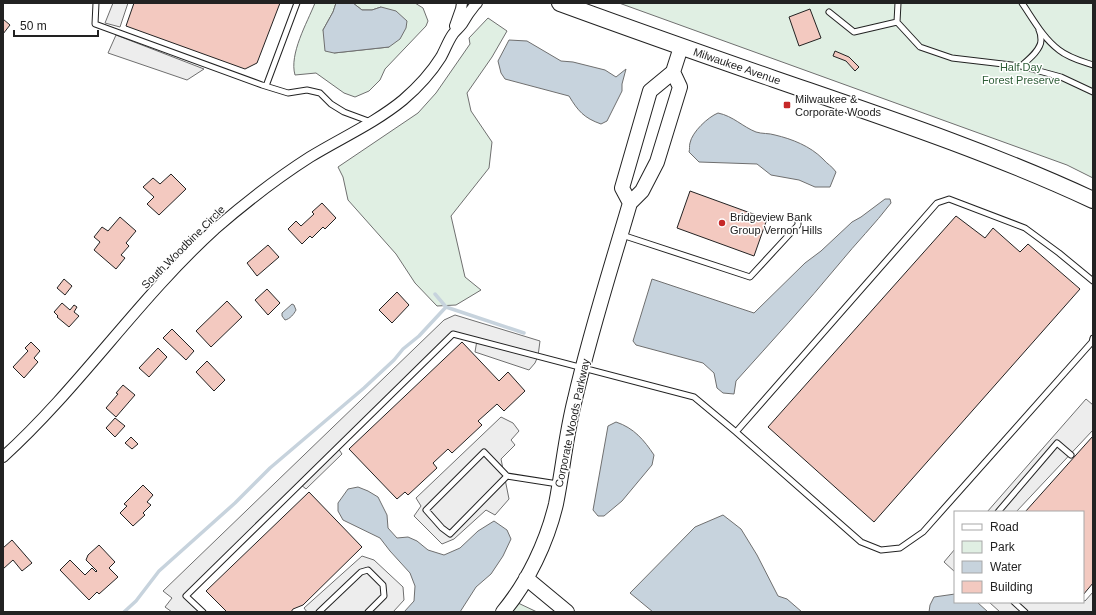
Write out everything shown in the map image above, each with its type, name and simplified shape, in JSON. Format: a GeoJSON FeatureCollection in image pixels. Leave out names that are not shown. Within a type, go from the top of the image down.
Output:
{"type":"FeatureCollection","features":[{"type":"Feature","properties":{"kind":"main road","name":"Milwaukee Avenue"},"geometry":{"type":"LineString","coordinates":[[560,3],[997,158],[1093,200]]}},
{"type":"Feature","properties":{"kind":"street","name":"South Woodbine Circle"},"geometry":{"type":"LineString","coordinates":[[454,34],[455,24],[462,3]]}},
{"type":"Feature","properties":{"kind":"street","name":"South Woodbine Circle"},"geometry":{"type":"LineString","coordinates":[[3,457],[37,424],[72,386],[140,307],[190,253],[215,230],[272,183],[310,157],[372,122],[403,100],[421,83],[440,59],[454,34],[477,3]]}},
{"type":"Feature","properties":{"kind":"street"},"geometry":{"type":"LineString","coordinates":[[630,203],[622,188],[650,91],[673,72],[681,47]]}},
{"type":"Feature","properties":{"kind":"street","name":"Corporate Woods Parkway"},"geometry":{"type":"LineString","coordinates":[[503,612],[536,561],[549,527],[582,368],[630,203],[642,191],[657,162],[680,87],[673,72]]}},
{"type":"Feature","properties":{"kind":"street"},"geometry":{"type":"LineString","coordinates":[[526,578],[567,612]]}},
{"type":"Feature","properties":{"kind":"lane"},"geometry":{"type":"LineString","coordinates":[[96,3],[95,24],[288,93],[307,90],[320,93],[331,104],[344,112],[372,122]]}},
{"type":"Feature","properties":{"kind":"lane"},"geometry":{"type":"LineString","coordinates":[[266,86],[297,3]]}},
{"type":"Feature","properties":{"kind":"lane"},"geometry":{"type":"LineString","coordinates":[[898,3],[897,22],[920,47],[952,58],[1021,66],[1061,77],[1093,92]]}},
{"type":"Feature","properties":{"kind":"lane"},"geometry":{"type":"LineString","coordinates":[[1022,3],[1047,39],[1059,50],[1075,59],[1093,65]]}},
{"type":"Feature","properties":{"kind":"lane"},"geometry":{"type":"LineString","coordinates":[[829,12],[854,32],[897,22]]}},
{"type":"Feature","properties":{"kind":"lane"},"geometry":{"type":"LineString","coordinates":[[1021,66],[1030,59],[1042,40],[1038,27]]}},
{"type":"Feature","properties":{"kind":"lane"},"geometry":{"type":"LineString","coordinates":[[736,432],[926,213],[937,203],[949,199],[1025,228],[1093,281]]}},
{"type":"Feature","properties":{"kind":"lane"},"geometry":{"type":"LineString","coordinates":[[621,234],[750,277],[798,225],[798,220]]}},
{"type":"Feature","properties":{"kind":"lane"},"geometry":{"type":"LineString","coordinates":[[203,612],[186,596],[453,334],[694,397],[861,542],[881,550],[900,548],[924,532],[1092,342],[1093,338]]}},
{"type":"Feature","properties":{"kind":"lane"},"geometry":{"type":"LineString","coordinates":[[999,511],[1057,442],[1071,455]]}},
{"type":"Feature","properties":{"kind":"lane"},"geometry":{"type":"LineString","coordinates":[[507,476],[450,534],[442,528],[426,510],[484,452],[507,476],[559,484]]}},
{"type":"Feature","properties":{"kind":"lane"},"geometry":{"type":"LineString","coordinates":[[319,612],[361,572],[368,570],[383,585],[384,596],[368,612]]}},
{"type":"Feature","properties":{"kind":"lane"},"geometry":{"type":"LineString","coordinates":[[1015,603],[1025,612]]}},
{"type":"Feature","properties":{"kind":"green space"},"geometry":{"type":"Polygon","coordinates":[[[315,3],[336,3],[333,12],[323,30],[334,53],[389,47],[381,7],[372,10],[362,10],[353,3],[415,3],[423,8],[428,21],[426,26],[385,69],[380,80],[369,91],[355,97],[344,93],[316,73],[295,75],[294,58],[315,3]]]}},
{"type":"Feature","properties":{"kind":"green space","name":"Half Day Forest Preserve"},"geometry":{"type":"Polygon","coordinates":[[[619,3],[1093,3],[1093,178],[1067,165],[619,3]]]}},
{"type":"Feature","properties":{"kind":"green space"},"geometry":{"type":"Polygon","coordinates":[[[488,18],[507,31],[492,57],[467,93],[471,111],[492,142],[489,168],[451,216],[465,277],[481,290],[456,305],[437,306],[415,283],[396,254],[348,200],[343,177],[338,167],[418,113],[436,93],[470,44],[469,38],[488,18]]]}},
{"type":"Feature","properties":{"kind":"green space"},"geometry":{"type":"Polygon","coordinates":[[[516,602],[537,612],[508,612],[516,602]]]}},
{"type":"Feature","properties":{"kind":"shaded area"},"geometry":{"type":"Polygon","coordinates":[[[113,3],[128,3],[120,27],[105,23],[113,3]]]}},
{"type":"Feature","properties":{"kind":"shaded area"},"geometry":{"type":"Polygon","coordinates":[[[116,35],[204,69],[187,80],[108,53],[116,35]]]}},
{"type":"Feature","properties":{"kind":"shaded area"},"geometry":{"type":"Polygon","coordinates":[[[455,315],[540,341],[538,356],[535,363],[529,370],[475,352],[477,340],[453,334],[338,448],[342,454],[306,489],[300,484],[186,596],[203,612],[172,612],[165,607],[172,598],[163,591],[444,320],[455,315]]]}},
{"type":"Feature","properties":{"kind":"shaded area"},"geometry":{"type":"Polygon","coordinates":[[[1086,399],[1093,405],[1093,430],[1017,511],[988,511],[1086,399]]]}},
{"type":"Feature","properties":{"kind":"shaded area"},"geometry":{"type":"Polygon","coordinates":[[[501,417],[513,423],[519,431],[511,440],[515,445],[501,459],[509,499],[495,515],[486,510],[454,539],[442,544],[414,516],[421,506],[416,498],[501,417]]]}},
{"type":"Feature","properties":{"kind":"shaded area"},"geometry":{"type":"Polygon","coordinates":[[[954,550],[954,571],[944,562],[954,550]]]}},
{"type":"Feature","properties":{"kind":"shaded area"},"geometry":{"type":"Polygon","coordinates":[[[362,556],[374,560],[403,587],[404,600],[393,612],[307,612],[304,608],[362,556]]]}},
{"type":"Feature","properties":{"kind":"shaded area"},"geometry":{"type":"Polygon","coordinates":[[[1093,592],[1093,612],[1000,612],[990,603],[1084,603],[1093,592]]]}},
{"type":"Feature","properties":{"kind":"water"},"geometry":{"type":"Polygon","coordinates":[[[336,3],[353,3],[362,10],[372,10],[381,7],[396,11],[407,21],[406,28],[400,39],[389,47],[334,53],[325,51],[323,30],[333,12],[336,3]]]}},
{"type":"Feature","properties":{"kind":"water"},"geometry":{"type":"Polygon","coordinates":[[[509,40],[527,41],[561,61],[573,62],[605,70],[616,77],[626,69],[622,84],[622,91],[607,121],[601,124],[590,119],[575,106],[569,96],[505,79],[501,73],[498,61],[509,40]]]}},
{"type":"Feature","properties":{"kind":"water"},"geometry":{"type":"Polygon","coordinates":[[[718,113],[723,114],[756,132],[773,134],[812,150],[836,172],[830,187],[815,187],[799,180],[771,175],[757,164],[699,162],[689,152],[691,139],[701,125],[718,113]]]}},
{"type":"Feature","properties":{"kind":"water"},"geometry":{"type":"Polygon","coordinates":[[[885,199],[890,199],[891,203],[814,294],[736,381],[734,394],[723,393],[717,388],[714,373],[703,363],[636,345],[633,341],[652,279],[754,313],[805,263],[821,251],[852,222],[885,199]]]}},
{"type":"Feature","properties":{"kind":"water"},"geometry":{"type":"Polygon","coordinates":[[[292,304],[296,310],[289,319],[285,320],[282,313],[292,304]]]}},
{"type":"Feature","properties":{"kind":"water"},"geometry":{"type":"Polygon","coordinates":[[[616,422],[638,435],[654,455],[652,465],[622,501],[604,516],[598,516],[593,510],[608,426],[616,422]]]}},
{"type":"Feature","properties":{"kind":"water"},"geometry":{"type":"Polygon","coordinates":[[[358,487],[378,497],[387,515],[388,528],[397,538],[408,537],[417,541],[428,550],[444,555],[460,548],[478,531],[494,521],[507,530],[511,539],[503,556],[491,574],[476,587],[460,612],[404,612],[414,601],[415,586],[410,573],[380,538],[343,520],[338,511],[338,503],[348,489],[358,487]]]}},
{"type":"Feature","properties":{"kind":"water"},"geometry":{"type":"Polygon","coordinates":[[[723,515],[741,529],[757,555],[778,596],[787,599],[802,612],[653,612],[630,593],[695,527],[723,515]]]}},
{"type":"Feature","properties":{"kind":"water"},"geometry":{"type":"Polygon","coordinates":[[[954,594],[954,603],[978,603],[988,612],[929,612],[930,605],[934,597],[954,594]]]}},
{"type":"Feature","properties":{"kind":"building"},"geometry":{"type":"Polygon","coordinates":[[[134,3],[280,3],[257,63],[245,69],[126,26],[134,3]]]}},
{"type":"Feature","properties":{"kind":"building"},"geometry":{"type":"Polygon","coordinates":[[[810,9],[821,38],[799,46],[789,17],[810,9]]]}},
{"type":"Feature","properties":{"kind":"building"},"geometry":{"type":"Polygon","coordinates":[[[3,19],[10,25],[3,34],[3,19]]]}},
{"type":"Feature","properties":{"kind":"building"},"geometry":{"type":"Polygon","coordinates":[[[835,51],[849,57],[859,67],[855,71],[846,61],[833,56],[835,51]]]}},
{"type":"Feature","properties":{"kind":"building"},"geometry":{"type":"Polygon","coordinates":[[[171,174],[186,189],[159,215],[147,204],[154,197],[143,187],[153,178],[160,184],[171,174]]]}},
{"type":"Feature","properties":{"kind":"building","name":"Bridgeview Bank Group Vernon Hills"},"geometry":{"type":"Polygon","coordinates":[[[690,191],[767,219],[754,256],[677,228],[690,191]]]}},
{"type":"Feature","properties":{"kind":"building"},"geometry":{"type":"Polygon","coordinates":[[[322,203],[336,218],[325,229],[323,227],[312,238],[310,236],[302,244],[288,229],[296,221],[301,226],[314,214],[312,212],[322,203]]]}},
{"type":"Feature","properties":{"kind":"building"},"geometry":{"type":"Polygon","coordinates":[[[956,216],[985,238],[993,228],[1020,252],[1028,244],[1080,289],[874,522],[768,427],[956,216]]]}},
{"type":"Feature","properties":{"kind":"building"},"geometry":{"type":"Polygon","coordinates":[[[120,217],[136,231],[126,243],[129,246],[121,255],[125,258],[116,269],[94,250],[100,242],[94,237],[102,227],[108,231],[120,217]]]}},
{"type":"Feature","properties":{"kind":"building"},"geometry":{"type":"Polygon","coordinates":[[[268,245],[279,257],[257,276],[247,263],[268,245]]]}},
{"type":"Feature","properties":{"kind":"building"},"geometry":{"type":"Polygon","coordinates":[[[64,279],[72,286],[65,295],[57,288],[64,279]]]}},
{"type":"Feature","properties":{"kind":"building"},"geometry":{"type":"Polygon","coordinates":[[[267,289],[280,303],[268,315],[255,300],[267,289]]]}},
{"type":"Feature","properties":{"kind":"building"},"geometry":{"type":"Polygon","coordinates":[[[397,292],[409,305],[392,323],[379,310],[397,292]]]}},
{"type":"Feature","properties":{"kind":"building"},"geometry":{"type":"Polygon","coordinates":[[[227,301],[242,317],[211,347],[196,331],[227,301]]]}},
{"type":"Feature","properties":{"kind":"building"},"geometry":{"type":"Polygon","coordinates":[[[62,303],[70,310],[74,305],[77,307],[74,312],[79,316],[69,327],[57,317],[58,316],[54,312],[62,303]]]}},
{"type":"Feature","properties":{"kind":"building"},"geometry":{"type":"Polygon","coordinates":[[[172,329],[194,351],[186,360],[163,338],[172,329]]]}},
{"type":"Feature","properties":{"kind":"building"},"geometry":{"type":"Polygon","coordinates":[[[31,342],[40,351],[34,358],[38,362],[24,378],[13,367],[28,351],[25,348],[31,342]]]}},
{"type":"Feature","properties":{"kind":"building"},"geometry":{"type":"Polygon","coordinates":[[[462,342],[499,381],[508,372],[525,391],[504,411],[497,404],[478,421],[482,425],[452,453],[448,449],[433,463],[437,468],[408,495],[405,492],[397,499],[349,449],[462,342]]]}},
{"type":"Feature","properties":{"kind":"building"},"geometry":{"type":"Polygon","coordinates":[[[158,348],[167,357],[149,377],[139,368],[158,348]]]}},
{"type":"Feature","properties":{"kind":"building"},"geometry":{"type":"Polygon","coordinates":[[[207,361],[225,380],[214,391],[196,372],[207,361]]]}},
{"type":"Feature","properties":{"kind":"building"},"geometry":{"type":"Polygon","coordinates":[[[123,385],[135,395],[116,417],[106,408],[118,394],[116,393],[123,385]]]}},
{"type":"Feature","properties":{"kind":"building"},"geometry":{"type":"Polygon","coordinates":[[[115,418],[125,426],[115,437],[106,428],[115,418]]]}},
{"type":"Feature","properties":{"kind":"building"},"geometry":{"type":"Polygon","coordinates":[[[1093,436],[1093,583],[1084,594],[1084,511],[1026,511],[1093,436]]]}},
{"type":"Feature","properties":{"kind":"building"},"geometry":{"type":"Polygon","coordinates":[[[131,437],[138,444],[132,449],[125,443],[131,437]]]}},
{"type":"Feature","properties":{"kind":"building"},"geometry":{"type":"Polygon","coordinates":[[[143,485],[153,495],[147,502],[151,505],[143,513],[145,515],[133,526],[120,513],[127,506],[124,504],[143,485]]]}},
{"type":"Feature","properties":{"kind":"building"},"geometry":{"type":"Polygon","coordinates":[[[309,492],[362,547],[303,605],[293,609],[291,612],[227,612],[206,591],[309,492]]]}},
{"type":"Feature","properties":{"kind":"building"},"geometry":{"type":"Polygon","coordinates":[[[12,540],[32,563],[22,571],[13,560],[3,569],[3,548],[12,540]]]}},
{"type":"Feature","properties":{"kind":"building"},"geometry":{"type":"Polygon","coordinates":[[[99,545],[115,562],[109,568],[118,577],[99,594],[97,592],[89,600],[60,570],[70,560],[85,575],[92,568],[96,572],[97,571],[86,560],[88,555],[99,545]]]}},
{"type":"Feature","properties":{"kind":"waterway"},"geometry":{"type":"LineString","coordinates":[[435,294],[446,307],[524,333]]}},
{"type":"Feature","properties":{"kind":"waterway"},"geometry":{"type":"LineString","coordinates":[[124,612],[136,601],[159,571],[235,503],[270,468],[364,388],[394,360],[403,349],[419,336],[446,307]]}},
{"type":"Feature","properties":{"kind":"place","name":"Milwaukee & Corporate Woods"},"geometry":{"type":"Point","coordinates":[787,105]}},
{"type":"Feature","properties":{"kind":"place","name":"Bridgeview Bank Group Vernon Hills"},"geometry":{"type":"Point","coordinates":[722,223]}}]}
